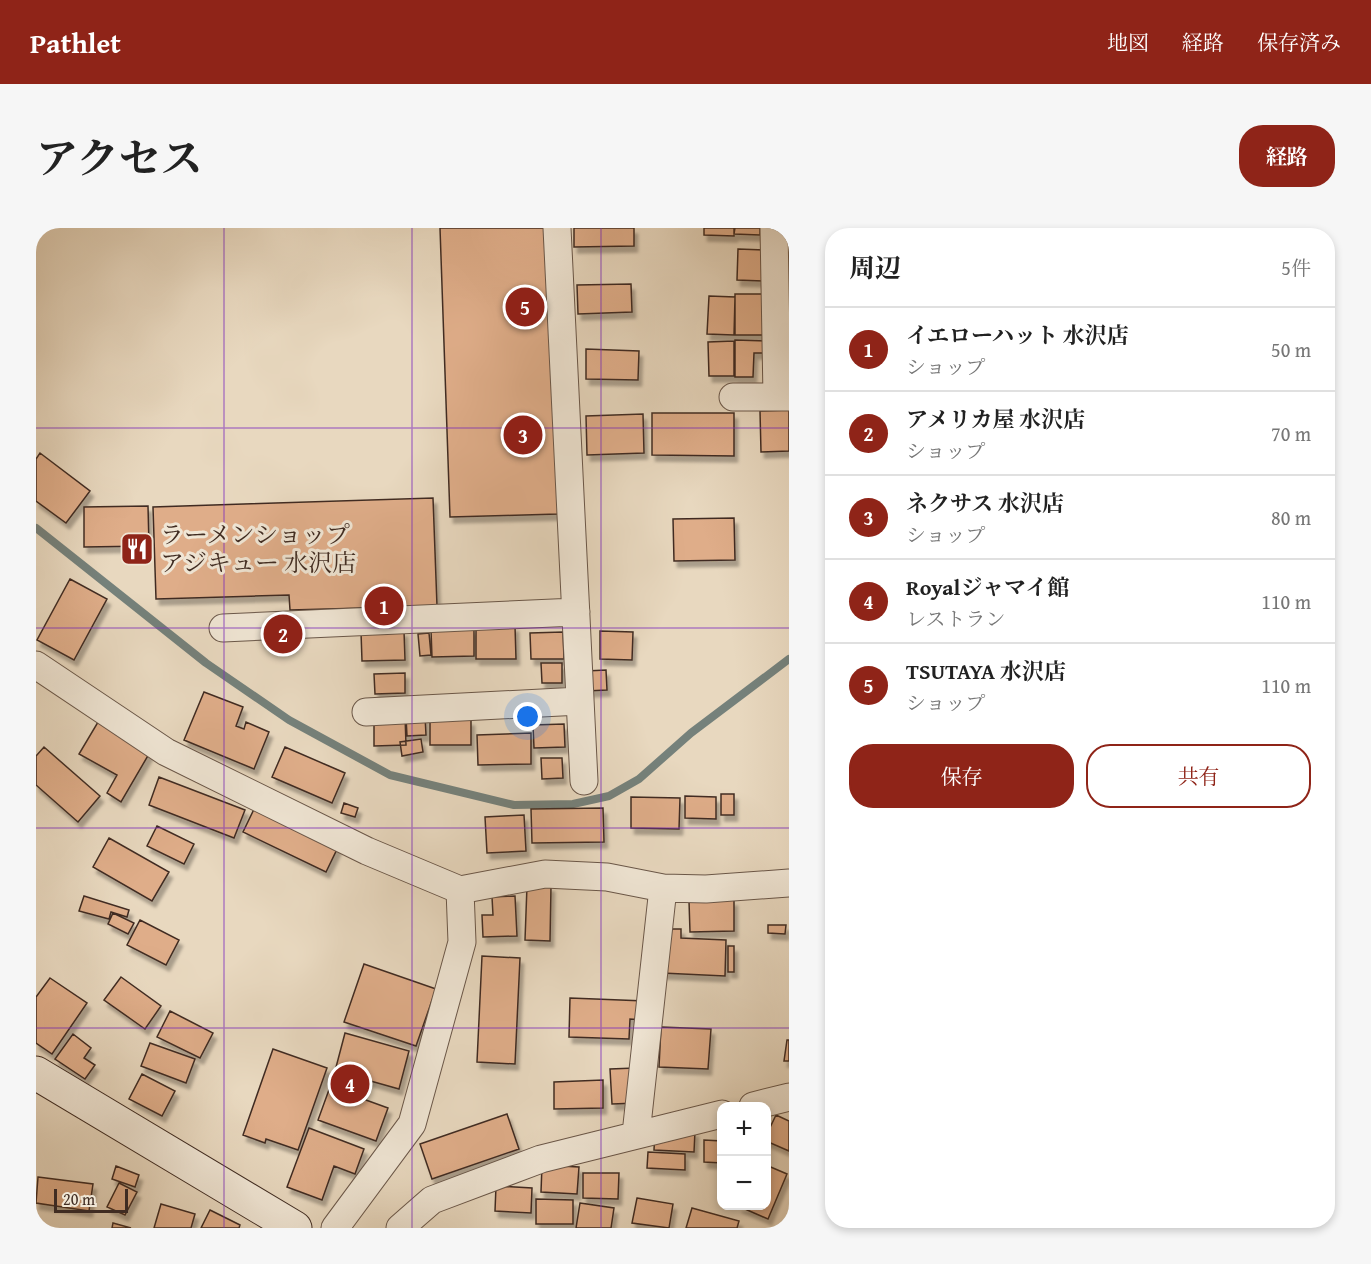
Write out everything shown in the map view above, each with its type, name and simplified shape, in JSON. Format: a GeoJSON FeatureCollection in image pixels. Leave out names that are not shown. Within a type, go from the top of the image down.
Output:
{"type":"FeatureCollection","features":[{"type":"Feature","properties":{"kind":"street"},"geometry":{"type":"LineString","coordinates":[[557,228],[584,782]]}},
{"type":"Feature","properties":{"kind":"street"},"geometry":{"type":"LineString","coordinates":[[733,397],[783,397],[774,228]]}},
{"type":"Feature","properties":{"kind":"street"},"geometry":{"type":"LineString","coordinates":[[223,628],[576,612]]}},
{"type":"Feature","properties":{"kind":"street"},"geometry":{"type":"LineString","coordinates":[[36,665],[166,752],[367,851],[460,890],[545,874],[607,876],[663,888],[706,889],[789,883]]}},
{"type":"Feature","properties":{"kind":"street"},"geometry":{"type":"LineString","coordinates":[[366,712],[580,701]]}},
{"type":"Feature","properties":{"kind":"street"},"geometry":{"type":"LineString","coordinates":[[636,1134],[663,888]]}},
{"type":"Feature","properties":{"kind":"street"},"geometry":{"type":"LineString","coordinates":[[335,1228],[412,1124],[462,942],[460,890]]}},
{"type":"Feature","properties":{"kind":"street"},"geometry":{"type":"LineString","coordinates":[[36,1073],[295,1228]]}},
{"type":"Feature","properties":{"kind":"street"},"geometry":{"type":"LineString","coordinates":[[771,1102],[789,1097]]}},
{"type":"Feature","properties":{"kind":"street"},"geometry":{"type":"LineString","coordinates":[[400,1228],[432,1200],[541,1159],[717,1115]]}},
{"type":"Feature","properties":{"kind":"building"},"geometry":{"type":"Polygon","coordinates":[[[440,228],[549,228],[558,514],[450,517],[440,228]]]}},
{"type":"Feature","properties":{"kind":"building"},"geometry":{"type":"Polygon","coordinates":[[[574,228],[634,228],[634,246],[574,247],[574,228]]]}},
{"type":"Feature","properties":{"kind":"building"},"geometry":{"type":"Polygon","coordinates":[[[704,228],[734,228],[734,236],[704,235],[704,228]]]}},
{"type":"Feature","properties":{"kind":"building"},"geometry":{"type":"Polygon","coordinates":[[[735,228],[760,228],[760,235],[734,234],[735,228]]]}},
{"type":"Feature","properties":{"kind":"building"},"geometry":{"type":"Polygon","coordinates":[[[738,249],[764,250],[763,281],[737,280],[738,249]]]}},
{"type":"Feature","properties":{"kind":"building"},"geometry":{"type":"Polygon","coordinates":[[[631,284],[632,312],[578,314],[577,285],[631,284]]]}},
{"type":"Feature","properties":{"kind":"building"},"geometry":{"type":"Polygon","coordinates":[[[735,294],[763,294],[764,335],[735,335],[735,294]]]}},
{"type":"Feature","properties":{"kind":"building"},"geometry":{"type":"Polygon","coordinates":[[[709,296],[735,297],[734,335],[707,334],[709,296]]]}},
{"type":"Feature","properties":{"kind":"building"},"geometry":{"type":"Polygon","coordinates":[[[735,340],[771,341],[771,353],[754,353],[753,377],[735,377],[735,340]]]}},
{"type":"Feature","properties":{"kind":"building"},"geometry":{"type":"Polygon","coordinates":[[[734,341],[734,376],[709,376],[708,342],[734,341]]]}},
{"type":"Feature","properties":{"kind":"building"},"geometry":{"type":"Polygon","coordinates":[[[586,349],[639,351],[638,380],[586,379],[586,349]]]}},
{"type":"Feature","properties":{"kind":"building"},"geometry":{"type":"Polygon","coordinates":[[[789,410],[789,451],[761,452],[760,411],[789,410]]]}},
{"type":"Feature","properties":{"kind":"building"},"geometry":{"type":"Polygon","coordinates":[[[652,413],[734,413],[734,456],[652,455],[652,413]]]}},
{"type":"Feature","properties":{"kind":"building"},"geometry":{"type":"Polygon","coordinates":[[[643,414],[644,453],[587,455],[586,416],[643,414]]]}},
{"type":"Feature","properties":{"kind":"building"},"geometry":{"type":"Polygon","coordinates":[[[40,453],[90,491],[66,523],[36,501],[36,459],[40,453]]]}},
{"type":"Feature","properties":{"kind":"building"},"geometry":{"type":"Polygon","coordinates":[[[433,498],[437,606],[290,610],[289,595],[156,599],[153,507],[433,498]]]}},
{"type":"Feature","properties":{"kind":"building"},"geometry":{"type":"Polygon","coordinates":[[[148,506],[149,546],[84,547],[84,507],[148,506]]]}},
{"type":"Feature","properties":{"kind":"building"},"geometry":{"type":"Polygon","coordinates":[[[734,518],[735,560],[674,561],[673,519],[734,518]]]}},
{"type":"Feature","properties":{"kind":"building"},"geometry":{"type":"Polygon","coordinates":[[[70,579],[107,599],[74,660],[37,640],[70,579]]]}},
{"type":"Feature","properties":{"kind":"building"},"geometry":{"type":"Polygon","coordinates":[[[515,626],[516,659],[476,659],[476,627],[515,626]]]}},
{"type":"Feature","properties":{"kind":"building"},"geometry":{"type":"Polygon","coordinates":[[[474,629],[474,656],[432,657],[431,630],[474,629]]]}},
{"type":"Feature","properties":{"kind":"building"},"geometry":{"type":"Polygon","coordinates":[[[404,631],[405,660],[362,661],[361,632],[404,631]]]}},
{"type":"Feature","properties":{"kind":"building"},"geometry":{"type":"Polygon","coordinates":[[[600,631],[633,632],[632,660],[600,659],[600,631]]]}},
{"type":"Feature","properties":{"kind":"building"},"geometry":{"type":"Polygon","coordinates":[[[563,632],[564,659],[531,659],[530,633],[563,632]]]}},
{"type":"Feature","properties":{"kind":"building"},"geometry":{"type":"Polygon","coordinates":[[[429,633],[431,655],[420,656],[418,634],[429,633]]]}},
{"type":"Feature","properties":{"kind":"building"},"geometry":{"type":"Polygon","coordinates":[[[541,663],[562,663],[562,683],[542,683],[541,663]]]}},
{"type":"Feature","properties":{"kind":"building"},"geometry":{"type":"Polygon","coordinates":[[[606,670],[607,690],[586,691],[586,671],[606,670]]]}},
{"type":"Feature","properties":{"kind":"building"},"geometry":{"type":"Polygon","coordinates":[[[405,673],[405,693],[375,694],[374,674],[405,673]]]}},
{"type":"Feature","properties":{"kind":"building"},"geometry":{"type":"Polygon","coordinates":[[[204,692],[243,707],[236,726],[244,729],[246,722],[269,732],[254,769],[184,740],[204,692]]]}},
{"type":"Feature","properties":{"kind":"building"},"geometry":{"type":"Polygon","coordinates":[[[374,716],[405,716],[406,745],[374,746],[374,716]]]}},
{"type":"Feature","properties":{"kind":"building"},"geometry":{"type":"Polygon","coordinates":[[[425,716],[426,735],[407,736],[406,717],[425,716]]]}},
{"type":"Feature","properties":{"kind":"building"},"geometry":{"type":"Polygon","coordinates":[[[101,717],[153,747],[121,802],[107,793],[117,775],[79,754],[101,717]]]}},
{"type":"Feature","properties":{"kind":"building"},"geometry":{"type":"Polygon","coordinates":[[[430,720],[471,720],[471,745],[430,745],[430,720]]]}},
{"type":"Feature","properties":{"kind":"building"},"geometry":{"type":"Polygon","coordinates":[[[564,724],[565,747],[534,748],[533,725],[564,724]]]}},
{"type":"Feature","properties":{"kind":"building"},"geometry":{"type":"Polygon","coordinates":[[[531,733],[531,764],[478,765],[477,735],[531,733]]]}},
{"type":"Feature","properties":{"kind":"building"},"geometry":{"type":"Polygon","coordinates":[[[421,739],[423,752],[402,756],[400,742],[421,739]]]}},
{"type":"Feature","properties":{"kind":"building"},"geometry":{"type":"Polygon","coordinates":[[[44,747],[100,796],[78,822],[36,785],[36,756],[44,747]]]}},
{"type":"Feature","properties":{"kind":"building"},"geometry":{"type":"Polygon","coordinates":[[[285,747],[345,773],[332,803],[272,777],[285,747]]]}},
{"type":"Feature","properties":{"kind":"building"},"geometry":{"type":"Polygon","coordinates":[[[541,758],[562,758],[563,778],[542,779],[541,758]]]}},
{"type":"Feature","properties":{"kind":"building"},"geometry":{"type":"Polygon","coordinates":[[[159,777],[245,810],[234,838],[149,805],[159,777]]]}},
{"type":"Feature","properties":{"kind":"building"},"geometry":{"type":"Polygon","coordinates":[[[721,794],[734,794],[734,815],[721,815],[721,794]]]}},
{"type":"Feature","properties":{"kind":"building"},"geometry":{"type":"Polygon","coordinates":[[[685,796],[716,797],[716,819],[685,818],[685,796]]]}},
{"type":"Feature","properties":{"kind":"building"},"geometry":{"type":"Polygon","coordinates":[[[631,797],[680,798],[679,829],[631,828],[631,797]]]}},
{"type":"Feature","properties":{"kind":"building"},"geometry":{"type":"Polygon","coordinates":[[[257,803],[340,843],[326,872],[243,832],[257,803]]]}},
{"type":"Feature","properties":{"kind":"building"},"geometry":{"type":"Polygon","coordinates":[[[344,803],[358,808],[355,817],[341,813],[344,803]]]}},
{"type":"Feature","properties":{"kind":"building"},"geometry":{"type":"Polygon","coordinates":[[[603,808],[604,842],[532,843],[531,809],[603,808]]]}},
{"type":"Feature","properties":{"kind":"building"},"geometry":{"type":"Polygon","coordinates":[[[524,815],[526,851],[487,853],[485,817],[524,815]]]}},
{"type":"Feature","properties":{"kind":"building"},"geometry":{"type":"Polygon","coordinates":[[[157,826],[194,844],[184,864],[147,846],[157,826]]]}},
{"type":"Feature","properties":{"kind":"building"},"geometry":{"type":"Polygon","coordinates":[[[109,838],[169,872],[152,901],[93,867],[109,838]]]}},
{"type":"Feature","properties":{"kind":"building"},"geometry":{"type":"Polygon","coordinates":[[[527,886],[551,886],[550,941],[525,940],[527,886]]]}},
{"type":"Feature","properties":{"kind":"building"},"geometry":{"type":"Polygon","coordinates":[[[84,896],[129,910],[127,917],[111,912],[109,919],[79,911],[84,896]]]}},
{"type":"Feature","properties":{"kind":"building"},"geometry":{"type":"Polygon","coordinates":[[[515,896],[517,936],[483,937],[482,915],[493,915],[492,897],[515,896]]]}},
{"type":"Feature","properties":{"kind":"building"},"geometry":{"type":"Polygon","coordinates":[[[734,900],[734,931],[690,932],[689,901],[734,900]]]}},
{"type":"Feature","properties":{"kind":"building"},"geometry":{"type":"Polygon","coordinates":[[[113,913],[134,923],[128,934],[108,924],[113,913]]]}},
{"type":"Feature","properties":{"kind":"building"},"geometry":{"type":"Polygon","coordinates":[[[140,920],[179,940],[166,965],[127,945],[140,920]]]}},
{"type":"Feature","properties":{"kind":"building"},"geometry":{"type":"Polygon","coordinates":[[[768,925],[786,925],[785,934],[768,933],[768,925]]]}},
{"type":"Feature","properties":{"kind":"building"},"geometry":{"type":"Polygon","coordinates":[[[664,929],[681,929],[681,938],[726,940],[725,976],[662,973],[664,929]]]}},
{"type":"Feature","properties":{"kind":"building"},"geometry":{"type":"Polygon","coordinates":[[[728,946],[734,946],[734,972],[728,972],[728,946]]]}},
{"type":"Feature","properties":{"kind":"building"},"geometry":{"type":"Polygon","coordinates":[[[482,956],[520,958],[515,1064],[477,1062],[482,956]]]}},
{"type":"Feature","properties":{"kind":"building"},"geometry":{"type":"Polygon","coordinates":[[[364,964],[436,989],[416,1046],[344,1022],[364,964]]]}},
{"type":"Feature","properties":{"kind":"building"},"geometry":{"type":"Polygon","coordinates":[[[121,977],[161,1006],[145,1029],[104,1000],[121,977]]]}},
{"type":"Feature","properties":{"kind":"building"},"geometry":{"type":"Polygon","coordinates":[[[50,978],[87,1003],[52,1054],[36,1043],[36,997],[50,978]]]}},
{"type":"Feature","properties":{"kind":"building"},"geometry":{"type":"Polygon","coordinates":[[[570,998],[645,1001],[645,1020],[630,1019],[629,1039],[569,1037],[570,998]]]}},
{"type":"Feature","properties":{"kind":"building"},"geometry":{"type":"Polygon","coordinates":[[[170,1011],[213,1033],[200,1058],[157,1037],[170,1011]]]}},
{"type":"Feature","properties":{"kind":"building"},"geometry":{"type":"Polygon","coordinates":[[[661,1027],[711,1029],[708,1069],[659,1067],[661,1027]]]}},
{"type":"Feature","properties":{"kind":"building"},"geometry":{"type":"Polygon","coordinates":[[[345,1033],[409,1051],[399,1089],[335,1071],[345,1033]]]}},
{"type":"Feature","properties":{"kind":"building"},"geometry":{"type":"Polygon","coordinates":[[[73,1034],[91,1048],[84,1058],[95,1065],[85,1079],[55,1059],[73,1034]]]}},
{"type":"Feature","properties":{"kind":"building"},"geometry":{"type":"Polygon","coordinates":[[[787,1040],[789,1040],[789,1061],[784,1061],[787,1040]]]}},
{"type":"Feature","properties":{"kind":"building"},"geometry":{"type":"Polygon","coordinates":[[[150,1043],[195,1059],[186,1083],[141,1066],[150,1043]]]}},
{"type":"Feature","properties":{"kind":"building"},"geometry":{"type":"Polygon","coordinates":[[[273,1049],[327,1068],[298,1150],[266,1139],[265,1143],[243,1135],[273,1049]]]}},
{"type":"Feature","properties":{"kind":"building"},"geometry":{"type":"Polygon","coordinates":[[[635,1068],[637,1103],[612,1104],[610,1069],[635,1068]]]}},
{"type":"Feature","properties":{"kind":"building"},"geometry":{"type":"Polygon","coordinates":[[[142,1074],[175,1091],[162,1116],[129,1099],[142,1074]]]}},
{"type":"Feature","properties":{"kind":"building"},"geometry":{"type":"Polygon","coordinates":[[[603,1080],[603,1108],[554,1109],[554,1082],[603,1080]]]}},
{"type":"Feature","properties":{"kind":"building"},"geometry":{"type":"Polygon","coordinates":[[[330,1087],[388,1108],[376,1141],[318,1120],[330,1087]]]}},
{"type":"Feature","properties":{"kind":"building"},"geometry":{"type":"Polygon","coordinates":[[[507,1114],[519,1149],[432,1179],[420,1144],[507,1114]]]}},
{"type":"Feature","properties":{"kind":"building"},"geometry":{"type":"Polygon","coordinates":[[[776,1115],[789,1121],[789,1151],[771,1143],[771,1126],[776,1115]]]}},
{"type":"Feature","properties":{"kind":"building"},"geometry":{"type":"Polygon","coordinates":[[[309,1128],[364,1149],[355,1174],[334,1166],[322,1200],[287,1187],[309,1128]]]}},
{"type":"Feature","properties":{"kind":"building"},"geometry":{"type":"Polygon","coordinates":[[[655,1130],[695,1131],[694,1152],[654,1150],[655,1130]]]}},
{"type":"Feature","properties":{"kind":"building"},"geometry":{"type":"Polygon","coordinates":[[[704,1140],[717,1141],[717,1163],[704,1162],[704,1140]]]}},
{"type":"Feature","properties":{"kind":"building"},"geometry":{"type":"Polygon","coordinates":[[[648,1152],[685,1154],[685,1170],[647,1168],[648,1152]]]}},
{"type":"Feature","properties":{"kind":"building"},"geometry":{"type":"Polygon","coordinates":[[[542,1165],[579,1167],[577,1194],[541,1192],[542,1165]]]}},
{"type":"Feature","properties":{"kind":"building"},"geometry":{"type":"Polygon","coordinates":[[[116,1166],[139,1175],[135,1187],[112,1179],[116,1166]]]}},
{"type":"Feature","properties":{"kind":"building"},"geometry":{"type":"Polygon","coordinates":[[[771,1167],[787,1174],[768,1219],[747,1210],[771,1210],[771,1167]]]}},
{"type":"Feature","properties":{"kind":"building"},"geometry":{"type":"Polygon","coordinates":[[[583,1173],[619,1173],[618,1199],[583,1198],[583,1173]]]}},
{"type":"Feature","properties":{"kind":"building"},"geometry":{"type":"Polygon","coordinates":[[[38,1177],[93,1184],[89,1211],[36,1203],[38,1177]]]}},
{"type":"Feature","properties":{"kind":"building"},"geometry":{"type":"Polygon","coordinates":[[[119,1183],[137,1192],[125,1215],[107,1207],[119,1183]]]}},
{"type":"Feature","properties":{"kind":"building"},"geometry":{"type":"Polygon","coordinates":[[[496,1186],[532,1188],[531,1213],[495,1211],[496,1186]]]}},
{"type":"Feature","properties":{"kind":"building"},"geometry":{"type":"Polygon","coordinates":[[[637,1198],[673,1204],[669,1228],[632,1223],[637,1198]]]}},
{"type":"Feature","properties":{"kind":"building"},"geometry":{"type":"Polygon","coordinates":[[[536,1199],[573,1200],[573,1224],[536,1224],[536,1199]]]}},
{"type":"Feature","properties":{"kind":"building"},"geometry":{"type":"Polygon","coordinates":[[[580,1203],[614,1208],[611,1228],[576,1228],[580,1203]]]}},
{"type":"Feature","properties":{"kind":"building"},"geometry":{"type":"Polygon","coordinates":[[[161,1204],[195,1214],[191,1228],[154,1228],[161,1204]]]}},
{"type":"Feature","properties":{"kind":"building"},"geometry":{"type":"Polygon","coordinates":[[[692,1208],[739,1221],[737,1228],[686,1228],[692,1208]]]}},
{"type":"Feature","properties":{"kind":"building"},"geometry":{"type":"Polygon","coordinates":[[[210,1210],[240,1225],[239,1228],[201,1228],[210,1210]]]}},
{"type":"Feature","properties":{"kind":"building"},"geometry":{"type":"Polygon","coordinates":[[[113,1223],[131,1228],[112,1228],[113,1223]]]}},
{"type":"Feature","properties":{"kind":"waterway"},"geometry":{"type":"LineString","coordinates":[[36,528],[206,663],[289,720],[390,775],[514,805],[573,804],[609,796],[639,779],[691,733],[789,659]]}},
{"type":"Feature","properties":{"kind":"place","name":"TSUTAYA 水沢店"},"geometry":{"type":"Point","coordinates":[525,307]}},
{"type":"Feature","properties":{"kind":"place","name":"ネクサス 水沢店"},"geometry":{"type":"Point","coordinates":[523,435]}},
{"type":"Feature","properties":{"kind":"place","name":"ラーメンショップ アジキュー 水沢店"},"geometry":{"type":"Point","coordinates":[137,549]}},
{"type":"Feature","properties":{"kind":"place","name":"イエローハット 水沢店"},"geometry":{"type":"Point","coordinates":[384,606]}},
{"type":"Feature","properties":{"kind":"place","name":"アメリカ屋 水沢店"},"geometry":{"type":"Point","coordinates":[283,634]}},
{"type":"Feature","properties":{"kind":"place","name":"Royalジャマイ館"},"geometry":{"type":"Point","coordinates":[350,1084]}}]}
